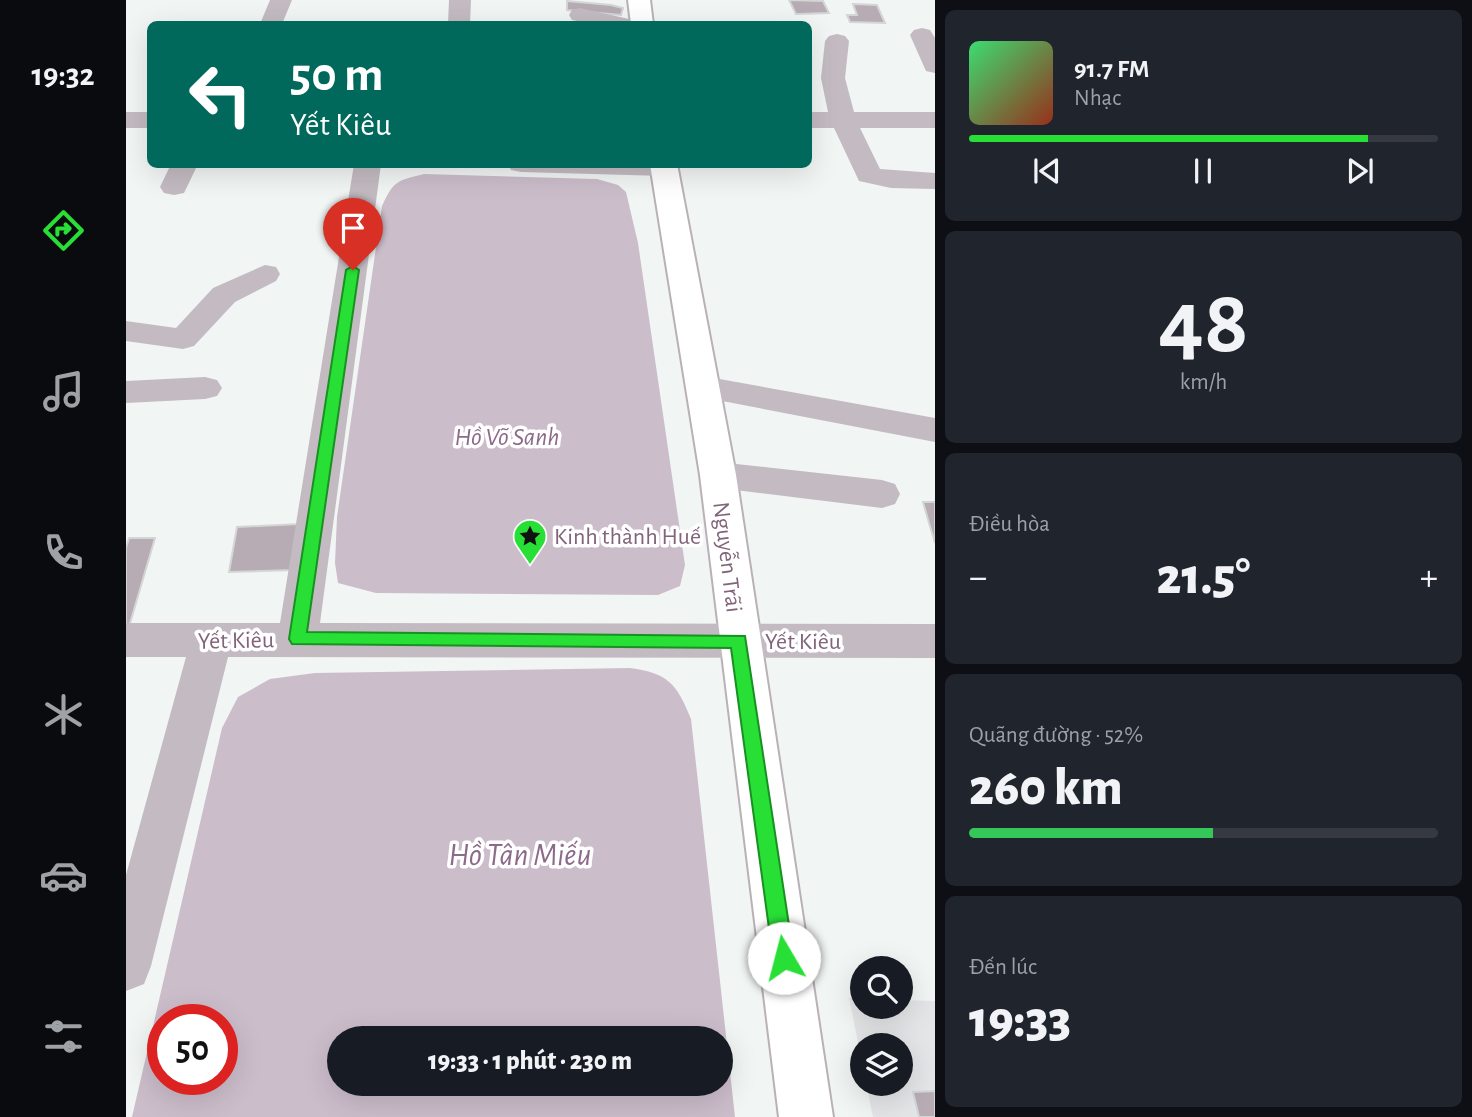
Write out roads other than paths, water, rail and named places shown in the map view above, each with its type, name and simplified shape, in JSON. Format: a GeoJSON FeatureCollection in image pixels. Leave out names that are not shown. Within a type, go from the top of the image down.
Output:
{"type":"FeatureCollection","features":[{"type":"Feature","properties":{"kind":"main road"},"geometry":{"type":"LineString","coordinates":[[639,0],[642,21]]}},
{"type":"Feature","properties":{"kind":"main road","name":"Nguyễn Trãi"},"geometry":{"type":"LineString","coordinates":[[663,168],[718,475],[806,1117]]}},
{"type":"Feature","properties":{"kind":"street"},"geometry":{"type":"LineString","coordinates":[[272,21],[281,0]]}},
{"type":"Feature","properties":{"kind":"street"},"geometry":{"type":"LineString","coordinates":[[459,21],[460,0]]}},
{"type":"Feature","properties":{"kind":"street"},"geometry":{"type":"LineString","coordinates":[[580,15],[607,21]]}},
{"type":"Feature","properties":{"kind":"street"},"geometry":{"type":"LineString","coordinates":[[922,35],[935,66]]}},
{"type":"Feature","properties":{"kind":"street"},"geometry":{"type":"LineString","coordinates":[[837,41],[839,54],[833,76],[843,120],[869,174],[891,180],[935,181]]}},
{"type":"Feature","properties":{"kind":"street"},"geometry":{"type":"LineString","coordinates":[[126,120],[147,120]]}},
{"type":"Feature","properties":{"kind":"street"},"geometry":{"type":"LineString","coordinates":[[812,120],[935,120]]}},
{"type":"Feature","properties":{"kind":"street"},"geometry":{"type":"LineString","coordinates":[[298,639],[367,168]]}},
{"type":"Feature","properties":{"kind":"street"},"geometry":{"type":"LineString","coordinates":[[126,331],[183,339],[224,295],[265,274]]}},
{"type":"Feature","properties":{"kind":"street"},"geometry":{"type":"LineString","coordinates":[[703,387],[935,430]]}},
{"type":"Feature","properties":{"kind":"street"},"geometry":{"type":"LineString","coordinates":[[126,392],[205,388]]}},
{"type":"Feature","properties":{"kind":"street"},"geometry":{"type":"LineString","coordinates":[[718,475],[882,494]]}},
{"type":"Feature","properties":{"kind":"street","name":"Yết Kiêu"},"geometry":{"type":"LineString","coordinates":[[126,640],[935,641]]}},
{"type":"Feature","properties":{"kind":"street"},"geometry":{"type":"LineString","coordinates":[[126,966],[211,641]]}},
{"type":"Feature","properties":{"kind":"water","name":"Hồ Võ Sanh"},"geometry":{"type":"Polygon","coordinates":[[[424,174],[597,179],[618,185],[626,192],[638,243],[685,565],[680,586],[658,595],[376,593],[338,583],[335,563],[337,517],[382,206],[393,186],[424,174]]]}},
{"type":"Feature","properties":{"kind":"water","name":"Hồ Tân Miếu"},"geometry":{"type":"Polygon","coordinates":[[[630,668],[654,673],[669,682],[681,697],[691,719],[725,1026],[327,1026],[327,1096],[733,1096],[735,1117],[132,1117],[147,1052],[147,1095],[238,1095],[238,1004],[158,1004],[222,728],[238,697],[270,679],[315,673],[630,668]]]}},
{"type":"Feature","properties":{"kind":"place","name":"Kinh thành Huế"},"geometry":{"type":"Point","coordinates":[530,566]}}]}
